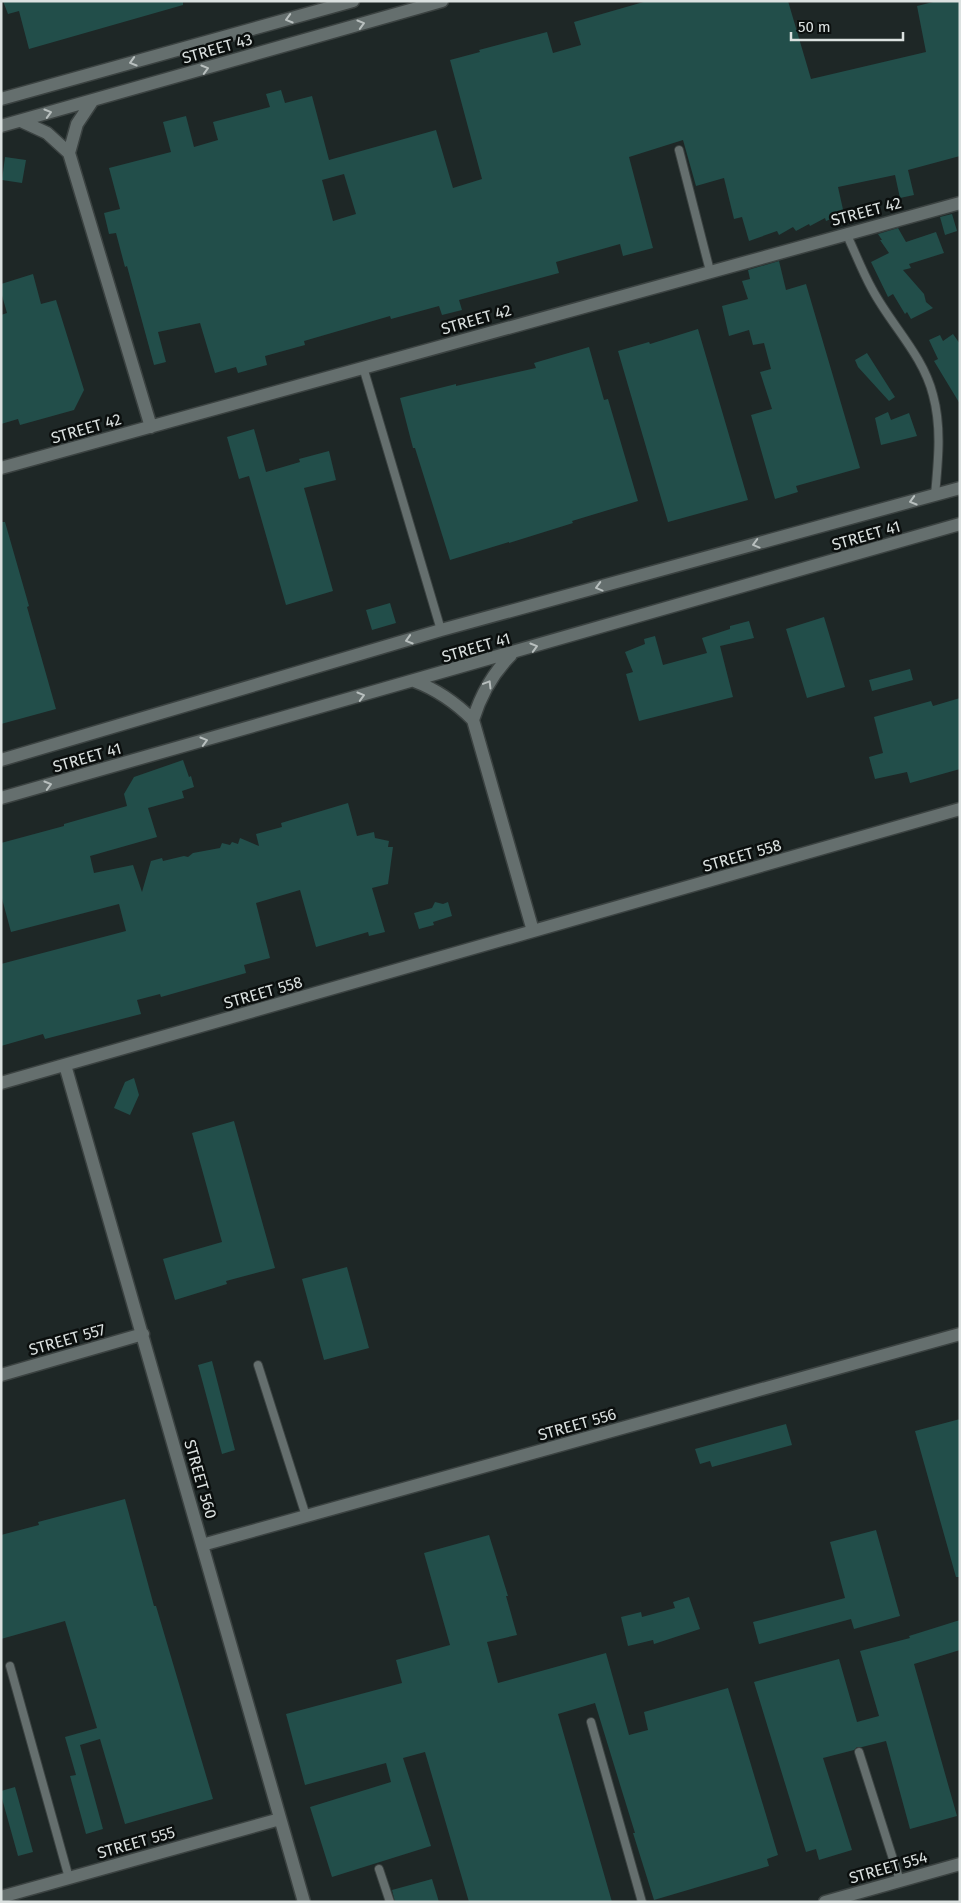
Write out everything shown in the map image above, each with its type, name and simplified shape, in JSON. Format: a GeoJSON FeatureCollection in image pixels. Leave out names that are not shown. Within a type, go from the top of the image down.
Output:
{"type":"FeatureCollection","features":[{"type":"Feature","properties":{"kind":"street","name":"STREET 43"},"geometry":{"type":"LineString","coordinates":[[1,99],[353,1]]}},
{"type":"Feature","properties":{"kind":"street","name":"STREET 43"},"geometry":{"type":"LineString","coordinates":[[1,126],[442,1]]}},
{"type":"Feature","properties":{"kind":"street"},"geometry":{"type":"LineString","coordinates":[[69,153],[77,124],[93,100]]}},
{"type":"Feature","properties":{"kind":"street"},"geometry":{"type":"LineString","coordinates":[[21,121],[47,133],[69,153],[151,427]]}},
{"type":"Feature","properties":{"kind":"street","name":"STREET 42"},"geometry":{"type":"LineString","coordinates":[[1,468],[960,203]]}},
{"type":"Feature","properties":{"kind":"street","name":"STREET 41"},"geometry":{"type":"LineString","coordinates":[[1,760],[441,630],[960,488]]}},
{"type":"Feature","properties":{"kind":"street","name":"STREET 41"},"geometry":{"type":"LineString","coordinates":[[1,798],[960,524]]}},
{"type":"Feature","properties":{"kind":"street"},"geometry":{"type":"LineString","coordinates":[[472,720],[488,684],[499,667],[513,653]]}},
{"type":"Feature","properties":{"kind":"street"},"geometry":{"type":"LineString","coordinates":[[414,681],[446,696],[472,720],[533,931]]}},
{"type":"Feature","properties":{"kind":"street","name":"STREET 558"},"geometry":{"type":"LineString","coordinates":[[1,1083],[960,810]]}},
{"type":"Feature","properties":{"kind":"street","name":"STREET 560"},"geometry":{"type":"LineString","coordinates":[[65,1065],[304,1902]]}},
{"type":"Feature","properties":{"kind":"street","name":"STREET 557"},"geometry":{"type":"LineString","coordinates":[[1,1375],[143,1334]]}},
{"type":"Feature","properties":{"kind":"street","name":"STREET 556"},"geometry":{"type":"LineString","coordinates":[[202,1545],[960,1334]]}},
{"type":"Feature","properties":{"kind":"street","name":"STREET 555"},"geometry":{"type":"LineString","coordinates":[[1,1897],[280,1819]]}},
{"type":"Feature","properties":{"kind":"street","name":"STREET 554"},"geometry":{"type":"LineString","coordinates":[[825,1902],[960,1864]]}},
{"type":"Feature","properties":{"kind":"lane"},"geometry":{"type":"LineString","coordinates":[[679,150],[710,271]]}},
{"type":"Feature","properties":{"kind":"lane"},"geometry":{"type":"LineString","coordinates":[[846,233],[872,289],[910,347],[933,395],[939,449],[935,495]]}},
{"type":"Feature","properties":{"kind":"lane"},"geometry":{"type":"LineString","coordinates":[[363,368],[441,630]]}},
{"type":"Feature","properties":{"kind":"lane"},"geometry":{"type":"LineString","coordinates":[[258,1365],[306,1516]]}},
{"type":"Feature","properties":{"kind":"lane"},"geometry":{"type":"LineString","coordinates":[[10,1666],[69,1878]]}},
{"type":"Feature","properties":{"kind":"lane"},"geometry":{"type":"LineString","coordinates":[[591,1722],[642,1902]]}},
{"type":"Feature","properties":{"kind":"lane"},"geometry":{"type":"LineString","coordinates":[[859,1752],[900,1881]]}},
{"type":"Feature","properties":{"kind":"lane"},"geometry":{"type":"LineString","coordinates":[[379,1869],[390,1902]]}},
{"type":"Feature","properties":{"kind":"building"},"geometry":{"type":"Polygon","coordinates":[[[3,1],[183,1],[183,5],[29,49],[19,11],[8,14],[3,1]]]}},
{"type":"Feature","properties":{"kind":"building"},"geometry":{"type":"Polygon","coordinates":[[[647,1],[788,1],[811,79],[926,52],[917,6],[937,1],[960,1],[960,156],[908,170],[914,195],[900,198],[895,175],[838,187],[844,214],[826,221],[825,218],[796,231],[793,227],[779,235],[777,231],[749,241],[742,217],[734,219],[724,178],[696,186],[683,140],[629,157],[653,248],[623,256],[620,244],[556,262],[559,273],[459,300],[462,310],[442,315],[439,306],[391,319],[390,316],[304,341],[305,345],[265,356],[267,365],[238,373],[236,367],[215,373],[200,323],[158,332],[166,362],[154,365],[127,266],[125,267],[116,233],[109,234],[104,213],[120,209],[109,168],[171,152],[163,122],[186,116],[194,147],[218,140],[213,122],[270,107],[266,94],[281,90],[285,103],[312,96],[329,160],[436,130],[453,188],[482,179],[450,60],[480,52],[479,50],[547,32],[553,53],[581,45],[574,22],[647,1]],[[344,174],[322,180],[333,221],[356,214],[344,174]]]}},
{"type":"Feature","properties":{"kind":"building"},"geometry":{"type":"Polygon","coordinates":[[[5,157],[26,160],[22,183],[2,180],[5,157]]]}},
{"type":"Feature","properties":{"kind":"building"},"geometry":{"type":"Polygon","coordinates":[[[952,214],[957,231],[945,235],[940,217],[952,214]]]}},
{"type":"Feature","properties":{"kind":"building"},"geometry":{"type":"Polygon","coordinates":[[[898,228],[906,242],[936,232],[944,253],[909,264],[911,268],[903,270],[924,294],[926,302],[933,308],[911,319],[907,312],[905,314],[893,294],[888,297],[871,262],[889,253],[878,234],[898,228]]]}},
{"type":"Feature","properties":{"kind":"building"},"geometry":{"type":"Polygon","coordinates":[[[779,261],[786,290],[806,284],[860,468],[796,486],[798,492],[775,499],[751,415],[772,409],[760,372],[771,369],[764,343],[753,345],[749,330],[729,336],[722,306],[748,299],[742,281],[750,279],[748,270],[779,261]]]}},
{"type":"Feature","properties":{"kind":"building"},"geometry":{"type":"Polygon","coordinates":[[[33,274],[41,304],[56,300],[84,390],[74,410],[20,425],[18,419],[1,424],[1,315],[7,313],[1,292],[1,284],[33,274]]]}},
{"type":"Feature","properties":{"kind":"building"},"geometry":{"type":"Polygon","coordinates":[[[698,329],[748,500],[668,522],[618,351],[649,342],[650,344],[698,329]]]}},
{"type":"Feature","properties":{"kind":"building"},"geometry":{"type":"Polygon","coordinates":[[[953,334],[960,344],[960,404],[934,361],[938,359],[929,340],[940,335],[943,341],[953,334]]]}},
{"type":"Feature","properties":{"kind":"building"},"geometry":{"type":"Polygon","coordinates":[[[589,347],[604,400],[608,399],[638,501],[572,521],[573,523],[450,560],[415,448],[413,448],[400,398],[456,384],[456,386],[536,368],[534,363],[589,347]]]}},
{"type":"Feature","properties":{"kind":"building"},"geometry":{"type":"Polygon","coordinates":[[[867,353],[895,397],[889,401],[858,367],[855,360],[867,353]]]}},
{"type":"Feature","properties":{"kind":"building"},"geometry":{"type":"Polygon","coordinates":[[[888,412],[891,420],[909,413],[917,436],[881,445],[875,418],[888,412]]]}},
{"type":"Feature","properties":{"kind":"building"},"geometry":{"type":"Polygon","coordinates":[[[254,429],[266,472],[300,462],[299,459],[329,451],[336,480],[304,488],[333,591],[286,605],[249,476],[239,479],[227,437],[254,429]]]}},
{"type":"Feature","properties":{"kind":"building"},"geometry":{"type":"Polygon","coordinates":[[[1,522],[5,522],[56,709],[1,724],[1,522]]]}},
{"type":"Feature","properties":{"kind":"building"},"geometry":{"type":"Polygon","coordinates":[[[390,603],[396,623],[372,630],[366,610],[390,603]]]}},
{"type":"Feature","properties":{"kind":"building"},"geometry":{"type":"Polygon","coordinates":[[[824,617],[845,687],[807,698],[786,629],[824,617]]]}},
{"type":"Feature","properties":{"kind":"building"},"geometry":{"type":"Polygon","coordinates":[[[749,621],[754,638],[720,646],[733,697],[639,721],[626,674],[633,672],[625,652],[645,644],[644,639],[655,636],[663,665],[707,653],[702,638],[730,629],[730,626],[749,621]]]}},
{"type":"Feature","properties":{"kind":"building"},"geometry":{"type":"Polygon","coordinates":[[[910,669],[913,680],[872,691],[869,680],[910,669]]]}},
{"type":"Feature","properties":{"kind":"building"},"geometry":{"type":"Polygon","coordinates":[[[960,698],[960,769],[910,783],[907,772],[875,779],[869,757],[883,753],[874,717],[931,701],[933,706],[960,698]]]}},
{"type":"Feature","properties":{"kind":"building"},"geometry":{"type":"Polygon","coordinates":[[[183,760],[194,787],[182,791],[184,798],[148,808],[157,837],[90,856],[94,873],[133,865],[142,892],[151,861],[162,858],[163,861],[184,856],[188,857],[193,853],[220,848],[222,843],[230,845],[232,842],[238,844],[240,838],[259,846],[256,834],[282,827],[281,823],[348,803],[357,836],[374,832],[375,838],[389,841],[388,847],[393,847],[388,884],[372,888],[385,932],[369,936],[368,932],[316,947],[300,890],[256,903],[270,958],[244,965],[246,973],[161,997],[160,994],[137,1000],[141,1014],[45,1039],[43,1034],[1,1046],[1,964],[126,931],[119,904],[11,932],[1,895],[1,843],[127,806],[124,794],[134,777],[183,760]]]}},
{"type":"Feature","properties":{"kind":"building"},"geometry":{"type":"Polygon","coordinates":[[[435,902],[443,904],[448,902],[452,916],[433,922],[434,925],[419,929],[414,913],[432,908],[435,902]]]}},
{"type":"Feature","properties":{"kind":"building"},"geometry":{"type":"Polygon","coordinates":[[[134,1078],[139,1095],[130,1115],[114,1108],[125,1082],[134,1078]]]}},
{"type":"Feature","properties":{"kind":"building"},"geometry":{"type":"Polygon","coordinates":[[[234,1121],[275,1268],[226,1281],[227,1284],[175,1300],[163,1259],[222,1242],[192,1133],[234,1121]]]}},
{"type":"Feature","properties":{"kind":"building"},"geometry":{"type":"Polygon","coordinates":[[[347,1267],[369,1348],[324,1360],[302,1279],[347,1267]]]}},
{"type":"Feature","properties":{"kind":"building"},"geometry":{"type":"Polygon","coordinates":[[[212,1361],[235,1450],[222,1454],[198,1365],[212,1361]]]}},
{"type":"Feature","properties":{"kind":"building"},"geometry":{"type":"Polygon","coordinates":[[[960,1419],[960,1577],[956,1577],[915,1431],[960,1419]]]}},
{"type":"Feature","properties":{"kind":"building"},"geometry":{"type":"Polygon","coordinates":[[[786,1424],[792,1445],[712,1467],[710,1461],[700,1464],[695,1449],[786,1424]]]}},
{"type":"Feature","properties":{"kind":"building"},"geometry":{"type":"Polygon","coordinates":[[[125,1499],[154,1606],[156,1606],[213,1799],[125,1824],[100,1739],[80,1745],[103,1829],[86,1834],[70,1776],[76,1775],[65,1737],[97,1728],[65,1621],[1,1639],[1,1535],[39,1525],[38,1522],[125,1499]]]}},
{"type":"Feature","properties":{"kind":"building"},"geometry":{"type":"Polygon","coordinates":[[[876,1530],[900,1616],[854,1629],[851,1619],[759,1644],[753,1622],[845,1598],[830,1542],[876,1530]]]}},
{"type":"Feature","properties":{"kind":"building"},"geometry":{"type":"Polygon","coordinates":[[[489,1535],[508,1596],[506,1596],[517,1635],[487,1642],[498,1683],[606,1653],[629,1735],[648,1730],[644,1712],[728,1688],[778,1855],[767,1859],[769,1866],[654,1900],[595,1703],[558,1714],[612,1902],[469,1902],[425,1752],[403,1758],[431,1846],[332,1877],[310,1807],[391,1782],[386,1763],[305,1785],[286,1714],[402,1683],[396,1660],[450,1645],[424,1553],[489,1535]]]}},
{"type":"Feature","properties":{"kind":"building"},"geometry":{"type":"Polygon","coordinates":[[[689,1597],[700,1629],[654,1644],[653,1640],[628,1646],[621,1617],[641,1612],[642,1617],[675,1608],[673,1602],[689,1597]]]}},
{"type":"Feature","properties":{"kind":"building"},"geometry":{"type":"Polygon","coordinates":[[[960,1620],[960,1650],[914,1664],[957,1816],[910,1829],[886,1741],[857,1747],[854,1750],[823,1758],[852,1850],[819,1860],[816,1849],[806,1852],[754,1682],[839,1659],[857,1722],[879,1716],[860,1651],[910,1638],[909,1636],[960,1620]]]}},
{"type":"Feature","properties":{"kind":"building"},"geometry":{"type":"Polygon","coordinates":[[[15,1787],[33,1852],[18,1856],[1,1795],[1,1791],[15,1787]]]}},
{"type":"Feature","properties":{"kind":"building"},"geometry":{"type":"Polygon","coordinates":[[[432,1879],[439,1902],[395,1902],[392,1890],[432,1879]]]}}]}
